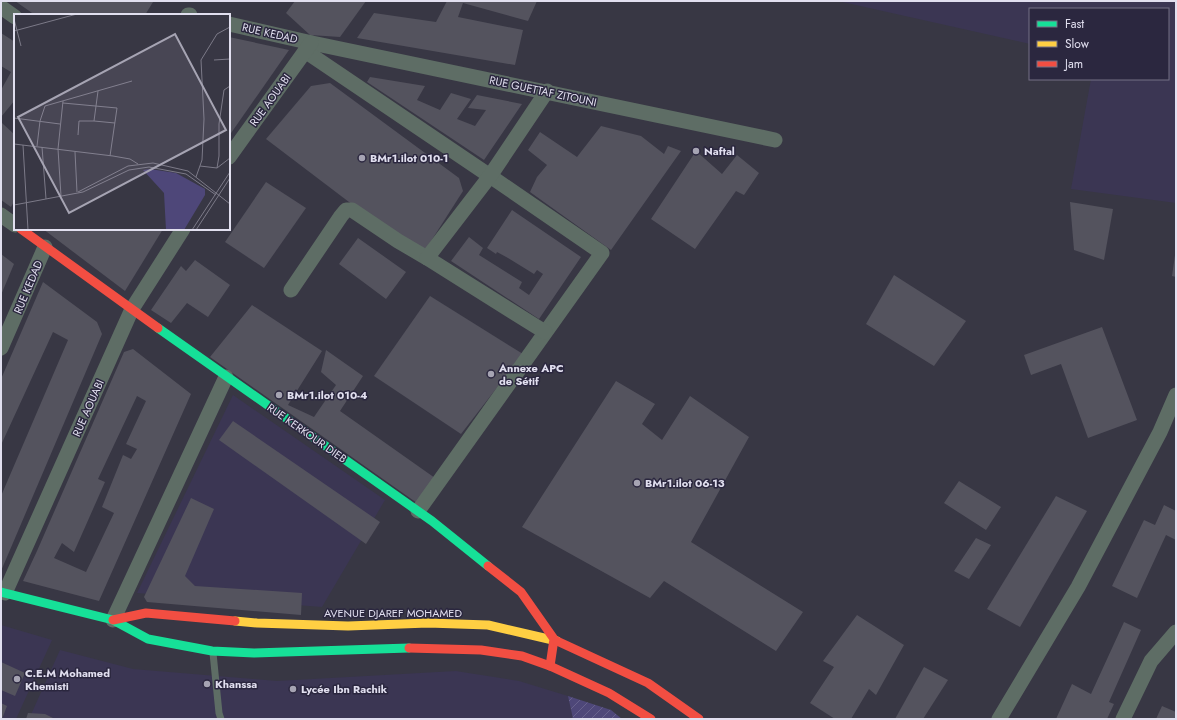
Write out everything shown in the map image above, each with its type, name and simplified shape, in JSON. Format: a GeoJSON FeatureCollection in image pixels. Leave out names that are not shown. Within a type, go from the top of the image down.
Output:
{"type":"FeatureCollection","features":[{"type":"Feature","properties":{"kind":"street"},"geometry":{"type":"LineString","coordinates":[[1,7],[14,17]]}},
{"type":"Feature","properties":{"kind":"street","name":"RUE KEDAD"},"geometry":{"type":"LineString","coordinates":[[230,24],[309,47]]}},
{"type":"Feature","properties":{"kind":"street"},"geometry":{"type":"LineString","coordinates":[[309,47],[602,254],[418,511]]}},
{"type":"Feature","properties":{"kind":"street","name":"RUE GUETTAF ZITOUNI"},"geometry":{"type":"LineString","coordinates":[[309,47],[546,91],[774,140]]}},
{"type":"Feature","properties":{"kind":"street","name":"RUE AOUABI"},"geometry":{"type":"LineString","coordinates":[[230,156],[309,47]]}},
{"type":"Feature","properties":{"kind":"street"},"geometry":{"type":"LineString","coordinates":[[428,258],[490,176],[546,91]]}},
{"type":"Feature","properties":{"kind":"street"},"geometry":{"type":"LineString","coordinates":[[291,290],[341,216],[346,210],[352,210],[398,241],[428,258],[545,332]]}},
{"type":"Feature","properties":{"kind":"street"},"geometry":{"type":"LineString","coordinates":[[1,215],[14,224]]}},
{"type":"Feature","properties":{"kind":"street","name":"RUE KERKOUR DIEB"},"geometry":{"type":"LineString","coordinates":[[22,230],[226,377],[432,521],[521,592],[554,639]]}},
{"type":"Feature","properties":{"kind":"street","name":"RUE AOUABI"},"geometry":{"type":"LineString","coordinates":[[3,592],[132,309],[182,230]]}},
{"type":"Feature","properties":{"kind":"street","name":"RUE KEDAD"},"geometry":{"type":"LineString","coordinates":[[1,348],[45,247]]}},
{"type":"Feature","properties":{"kind":"street"},"geometry":{"type":"LineString","coordinates":[[113,620],[226,377]]}},
{"type":"Feature","properties":{"kind":"street"},"geometry":{"type":"LineString","coordinates":[[999,719],[1078,588],[1160,432],[1176,395]]}},
{"type":"Feature","properties":{"kind":"street"},"geometry":{"type":"LineString","coordinates":[[3,592],[113,620],[148,638],[212,651],[254,653],[414,648],[481,650],[522,656],[550,666],[609,693],[651,719]]}},
{"type":"Feature","properties":{"kind":"street","name":"AVENUE DJAREF MOHAMED"},"geometry":{"type":"LineString","coordinates":[[113,620],[146,613],[257,623],[348,626],[428,623],[488,625],[554,639],[648,683],[700,719]]}},
{"type":"Feature","properties":{"kind":"street"},"geometry":{"type":"LineString","coordinates":[[1123,719],[1151,661],[1176,632]]}},
{"type":"Feature","properties":{"kind":"street"},"geometry":{"type":"LineString","coordinates":[[550,666],[554,639]]}},
{"type":"Feature","properties":{"kind":"lane"},"geometry":{"type":"LineString","coordinates":[[212,651],[221,719]]}},
{"type":"Feature","properties":{"kind":"shaded area"},"geometry":{"type":"Polygon","coordinates":[[[838,1],[1176,1],[1176,203],[1071,189],[1091,80],[1169,80],[1169,8],[1029,8],[1029,44],[838,1]]]}},
{"type":"Feature","properties":{"kind":"shaded area"},"geometry":{"type":"Polygon","coordinates":[[[233,395],[385,500],[322,607],[137,593],[233,395]]]}},
{"type":"Feature","properties":{"kind":"shaded area","name":"C.E.M Mohamed Khemisti"},"geometry":{"type":"Polygon","coordinates":[[[1,625],[52,640],[16,719],[1,719],[1,625]]]}},
{"type":"Feature","properties":{"kind":"shaded area","name":"Lycée Ibn Rachik"},"geometry":{"type":"Polygon","coordinates":[[[60,650],[133,669],[277,681],[456,671],[519,681],[568,696],[573,719],[29,719],[60,650]]]}},
{"type":"Feature","properties":{"kind":"shaded area"},"geometry":{"type":"Polygon","coordinates":[[[568,696],[611,710],[622,719],[573,719],[568,696]]]}},
{"type":"Feature","properties":{"kind":"building"},"geometry":{"type":"Polygon","coordinates":[[[15,1],[153,2],[146,14],[34,14],[15,1]]]}},
{"type":"Feature","properties":{"kind":"building"},"geometry":{"type":"Polygon","coordinates":[[[295,1],[366,1],[340,37],[310,35],[286,13],[295,1]]]}},
{"type":"Feature","properties":{"kind":"building"},"geometry":{"type":"Polygon","coordinates":[[[447,1],[537,1],[528,21],[463,3],[458,17],[523,30],[515,65],[357,38],[374,13],[436,22],[447,1]]]}},
{"type":"Feature","properties":{"kind":"building"},"geometry":{"type":"Polygon","coordinates":[[[1,33],[14,41],[14,101],[1,117],[1,90],[11,72],[1,66],[1,33]]]}},
{"type":"Feature","properties":{"kind":"building"},"geometry":{"type":"Polygon","coordinates":[[[230,37],[289,50],[230,135],[230,37]]]}},
{"type":"Feature","properties":{"kind":"building"},"geometry":{"type":"Polygon","coordinates":[[[370,77],[425,86],[417,100],[440,110],[451,93],[471,99],[457,119],[475,126],[486,110],[468,108],[477,95],[522,104],[484,160],[367,82],[370,77]]]}},
{"type":"Feature","properties":{"kind":"building","name":"BMr1.ilot 010-1"},"geometry":{"type":"Polygon","coordinates":[[[330,83],[459,178],[463,191],[424,252],[403,243],[266,139],[311,86],[330,83]]]}},
{"type":"Feature","properties":{"kind":"building"},"geometry":{"type":"Polygon","coordinates":[[[2,123],[14,134],[14,202],[11,207],[1,200],[2,123]]]}},
{"type":"Feature","properties":{"kind":"building"},"geometry":{"type":"Polygon","coordinates":[[[601,126],[641,136],[664,154],[668,146],[681,151],[611,250],[530,192],[537,177],[547,165],[528,150],[540,132],[577,157],[601,126]]]}},
{"type":"Feature","properties":{"kind":"building"},"geometry":{"type":"Polygon","coordinates":[[[696,151],[722,174],[737,155],[759,173],[744,195],[736,191],[695,249],[651,219],[696,151]]]}},
{"type":"Feature","properties":{"kind":"building"},"geometry":{"type":"Polygon","coordinates":[[[266,182],[306,208],[264,268],[225,242],[266,182]]]}},
{"type":"Feature","properties":{"kind":"building"},"geometry":{"type":"Polygon","coordinates":[[[1070,202],[1113,209],[1104,260],[1074,250],[1070,202]]]}},
{"type":"Feature","properties":{"kind":"building"},"geometry":{"type":"Polygon","coordinates":[[[512,210],[581,257],[539,319],[451,261],[469,237],[483,248],[479,255],[522,282],[519,288],[529,295],[543,274],[537,270],[534,274],[508,258],[497,252],[496,254],[487,248],[512,210]]]}},
{"type":"Feature","properties":{"kind":"building"},"geometry":{"type":"Polygon","coordinates":[[[44,230],[162,230],[125,291],[44,230]]]}},
{"type":"Feature","properties":{"kind":"building"},"geometry":{"type":"Polygon","coordinates":[[[358,238],[406,272],[386,299],[339,264],[358,238]]]}},
{"type":"Feature","properties":{"kind":"building"},"geometry":{"type":"Polygon","coordinates":[[[1,254],[14,264],[1,295],[1,254]]]}},
{"type":"Feature","properties":{"kind":"building"},"geometry":{"type":"Polygon","coordinates":[[[1176,255],[1176,277],[1172,276],[1176,255]]]}},
{"type":"Feature","properties":{"kind":"building"},"geometry":{"type":"Polygon","coordinates":[[[195,260],[230,285],[208,317],[187,303],[171,323],[151,310],[181,266],[186,271],[195,260]]]}},
{"type":"Feature","properties":{"kind":"building"},"geometry":{"type":"Polygon","coordinates":[[[894,275],[966,321],[934,366],[866,324],[894,275]]]}},
{"type":"Feature","properties":{"kind":"building"},"geometry":{"type":"Polygon","coordinates":[[[43,282],[97,322],[102,334],[1,571],[1,496],[68,340],[53,332],[1,445],[1,379],[43,282]]]}},
{"type":"Feature","properties":{"kind":"building"},"geometry":{"type":"Polygon","coordinates":[[[430,296],[523,354],[461,434],[374,376],[430,296]]]}},
{"type":"Feature","properties":{"kind":"building","name":"BMr1.ilot 010-4"},"geometry":{"type":"Polygon","coordinates":[[[252,305],[322,351],[288,405],[314,417],[336,385],[321,372],[326,350],[363,376],[340,411],[435,478],[417,503],[210,357],[252,305]]]}},
{"type":"Feature","properties":{"kind":"building"},"geometry":{"type":"Polygon","coordinates":[[[1102,327],[1137,420],[1088,438],[1061,364],[1031,375],[1024,355],[1102,327]]]}},
{"type":"Feature","properties":{"kind":"building"},"geometry":{"type":"Polygon","coordinates":[[[133,349],[191,394],[99,601],[23,581],[37,551],[124,352],[133,349]],[[137,396],[98,479],[105,482],[74,552],[62,543],[54,558],[86,572],[114,513],[102,507],[123,455],[131,459],[137,449],[126,444],[146,401],[137,396]]]}},
{"type":"Feature","properties":{"kind":"building","name":"BMr1.ilot 06-13"},"geometry":{"type":"Polygon","coordinates":[[[616,381],[655,404],[642,424],[662,440],[690,396],[749,437],[691,542],[803,612],[776,651],[664,581],[650,598],[522,527],[616,381]]]}},
{"type":"Feature","properties":{"kind":"building"},"geometry":{"type":"Polygon","coordinates":[[[233,421],[380,522],[366,544],[219,440],[233,421]]]}},
{"type":"Feature","properties":{"kind":"building"},"geometry":{"type":"Polygon","coordinates":[[[959,481],[1001,507],[986,530],[944,503],[959,481]]]}},
{"type":"Feature","properties":{"kind":"building"},"geometry":{"type":"Polygon","coordinates":[[[1056,496],[1087,511],[1020,627],[987,609],[1056,496]]]}},
{"type":"Feature","properties":{"kind":"building"},"geometry":{"type":"Polygon","coordinates":[[[191,498],[214,509],[185,576],[195,586],[302,593],[301,615],[147,602],[144,597],[191,498]]]}},
{"type":"Feature","properties":{"kind":"building"},"geometry":{"type":"Polygon","coordinates":[[[1164,505],[1176,511],[1176,540],[1166,535],[1137,598],[1112,586],[1144,520],[1155,525],[1164,505]]]}},
{"type":"Feature","properties":{"kind":"building"},"geometry":{"type":"Polygon","coordinates":[[[976,538],[991,545],[969,579],[954,571],[976,538]]]}},
{"type":"Feature","properties":{"kind":"building"},"geometry":{"type":"Polygon","coordinates":[[[857,615],[904,645],[876,695],[869,689],[851,719],[835,719],[810,703],[834,667],[823,661],[857,615]]]}},
{"type":"Feature","properties":{"kind":"building"},"geometry":{"type":"Polygon","coordinates":[[[1124,622],[1141,630],[1109,702],[1114,704],[1107,719],[1056,719],[1072,684],[1091,694],[1124,622]]]}},
{"type":"Feature","properties":{"kind":"building"},"geometry":{"type":"Polygon","coordinates":[[[1,662],[25,673],[15,696],[1,690],[1,662]]]}},
{"type":"Feature","properties":{"kind":"building"},"geometry":{"type":"Polygon","coordinates":[[[924,667],[948,680],[923,719],[895,719],[924,667]]]}},
{"type":"Feature","properties":{"kind":"building"},"geometry":{"type":"Polygon","coordinates":[[[1,703],[7,706],[2,719],[1,719],[1,703]]]}},
{"type":"Feature","properties":{"kind":"building"},"geometry":{"type":"Polygon","coordinates":[[[1162,706],[1176,712],[1176,719],[1156,719],[1162,706]]]}},
{"type":"Feature","properties":{"kind":"building"},"geometry":{"type":"Polygon","coordinates":[[[28,713],[45,714],[55,719],[26,719],[28,713]]]}},
{"type":"Feature","properties":{"kind":"traffic: fast"},"geometry":{"type":"LineString","coordinates":[[158,328],[432,521],[488,566]]}},
{"type":"Feature","properties":{"kind":"traffic: fast"},"geometry":{"type":"LineString","coordinates":[[1,592],[113,620],[148,639],[212,651],[254,653],[409,648]]}},
{"type":"Feature","properties":{"kind":"traffic: slow"},"geometry":{"type":"LineString","coordinates":[[235,621],[348,626],[428,623],[488,625],[557,641]]}},
{"type":"Feature","properties":{"kind":"traffic: jam"},"geometry":{"type":"LineString","coordinates":[[22,230],[158,328]]}},
{"type":"Feature","properties":{"kind":"traffic: jam"},"geometry":{"type":"LineString","coordinates":[[488,566],[521,592],[554,639],[550,666]]}},
{"type":"Feature","properties":{"kind":"traffic: jam"},"geometry":{"type":"LineString","coordinates":[[113,620],[146,613],[235,621]]}},
{"type":"Feature","properties":{"kind":"traffic: jam"},"geometry":{"type":"LineString","coordinates":[[557,641],[648,683],[699,719]]}},
{"type":"Feature","properties":{"kind":"traffic: jam"},"geometry":{"type":"LineString","coordinates":[[409,648],[481,650],[522,656],[550,666],[609,693],[651,719]]}},
{"type":"Feature","properties":{"kind":"place","name":"Naftal"},"geometry":{"type":"Point","coordinates":[696,151]}},
{"type":"Feature","properties":{"kind":"place","name":"BMr1.ilot 010-1"},"geometry":{"type":"Point","coordinates":[362,158]}},
{"type":"Feature","properties":{"kind":"place","name":"Annexe APC de Sétif"},"geometry":{"type":"Point","coordinates":[491,374]}},
{"type":"Feature","properties":{"kind":"place","name":"BMr1.ilot 010-4"},"geometry":{"type":"Point","coordinates":[279,395]}},
{"type":"Feature","properties":{"kind":"place","name":"BMr1.ilot 06-13"},"geometry":{"type":"Point","coordinates":[637,483]}},
{"type":"Feature","properties":{"kind":"place","name":"C.E.M Mohamed Khemisti"},"geometry":{"type":"Point","coordinates":[17,679]}},
{"type":"Feature","properties":{"kind":"place","name":"Khanssa"},"geometry":{"type":"Point","coordinates":[207,684]}},
{"type":"Feature","properties":{"kind":"place","name":"Lycée Ibn Rachik"},"geometry":{"type":"Point","coordinates":[293,689]}}]}
